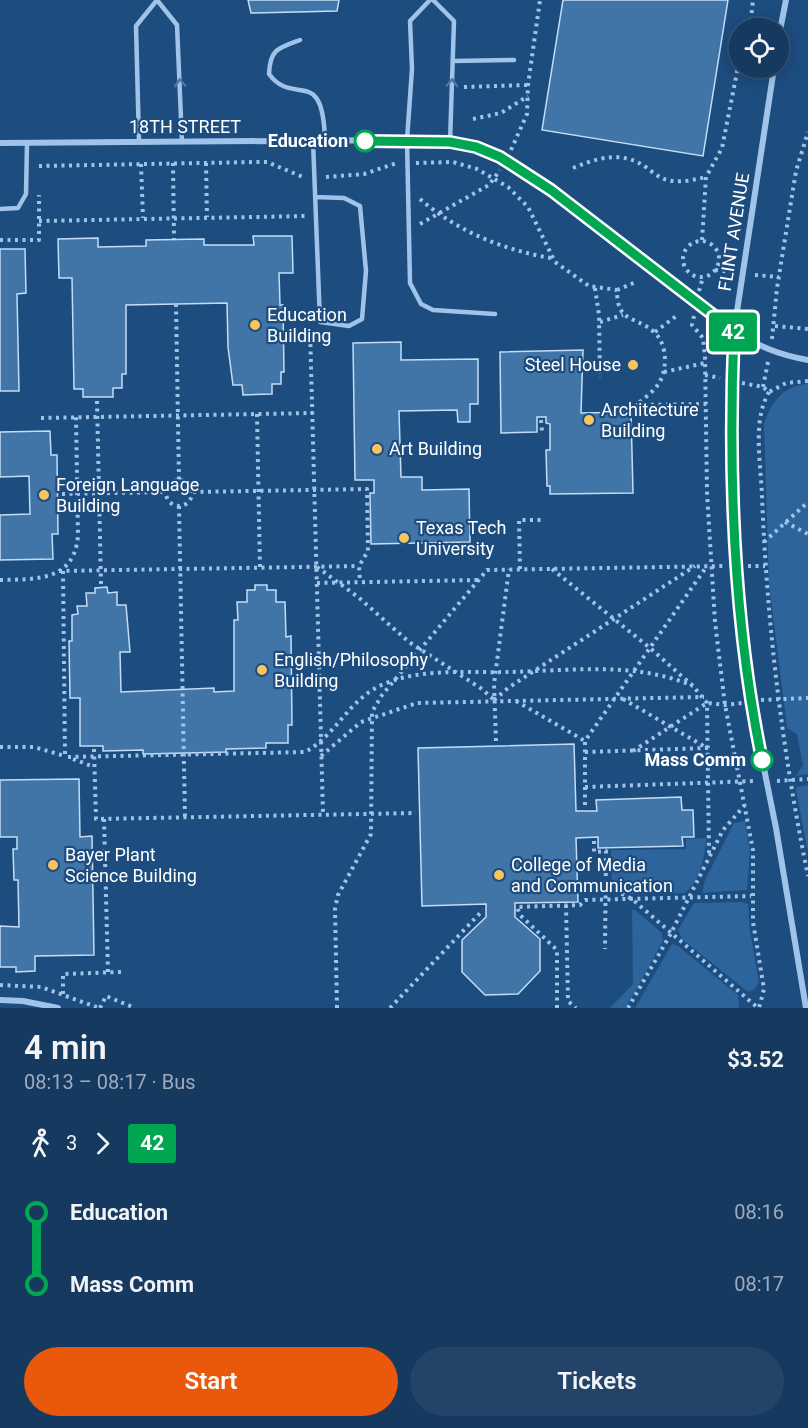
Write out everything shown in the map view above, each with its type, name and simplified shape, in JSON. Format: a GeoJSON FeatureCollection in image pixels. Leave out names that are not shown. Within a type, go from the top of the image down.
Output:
{"type":"FeatureCollection","features":[{"type":"Feature","properties":{"kind":"street"},"geometry":{"type":"LineString","coordinates":[[782,18],[786,0]]}},
{"type":"Feature","properties":{"kind":"street","name":"FLINT AVENUE"},"geometry":{"type":"LineString","coordinates":[[772,78],[734,331],[732,381],[736,566],[743,643],[754,719],[767,781],[806,1008]]}},
{"type":"Feature","properties":{"kind":"street","name":"18TH STREET"},"geometry":{"type":"LineString","coordinates":[[0,144],[407,140],[450,142],[476,147],[505,160],[551,190],[734,331],[770,351],[808,360]]}},
{"type":"Feature","properties":{"kind":"street"},"geometry":{"type":"LineString","coordinates":[[0,1000],[23,1001],[58,1008]]}},
{"type":"Feature","properties":{"kind":"lane"},"geometry":{"type":"LineString","coordinates":[[139,142],[136,26],[157,0],[177,26],[182,142]]}},
{"type":"Feature","properties":{"kind":"lane"},"geometry":{"type":"LineString","coordinates":[[450,142],[454,21],[431,0],[410,21],[412,69],[407,140],[410,282],[421,304],[433,310],[495,314]]}},
{"type":"Feature","properties":{"kind":"lane"},"geometry":{"type":"LineString","coordinates":[[300,40],[278,49],[270,58],[269,74],[275,83],[311,92],[318,97],[325,117],[325,141]]}},
{"type":"Feature","properties":{"kind":"lane"},"geometry":{"type":"LineString","coordinates":[[453,61],[514,60]]}},
{"type":"Feature","properties":{"kind":"lane"},"geometry":{"type":"LineString","coordinates":[[313,141],[315,177],[315,197],[320,321],[349,326],[362,319],[366,271],[360,206],[344,198],[315,197]]}},
{"type":"Feature","properties":{"kind":"lane"},"geometry":{"type":"LineString","coordinates":[[0,209],[18,208],[25,199],[27,143]]}},
{"type":"Feature","properties":{"kind":"path"},"geometry":{"type":"LineString","coordinates":[[409,230],[489,185],[495,179],[527,114],[528,86],[540,0]]}},
{"type":"Feature","properties":{"kind":"path"},"geometry":{"type":"LineString","coordinates":[[751,18],[753,0]]}},
{"type":"Feature","properties":{"kind":"path"},"geometry":{"type":"LineString","coordinates":[[702,240],[706,177],[723,148],[736,78]]}},
{"type":"Feature","properties":{"kind":"path"},"geometry":{"type":"LineString","coordinates":[[464,96],[464,86],[528,86]]}},
{"type":"Feature","properties":{"kind":"path"},"geometry":{"type":"LineString","coordinates":[[473,119],[501,113],[528,96]]}},
{"type":"Feature","properties":{"kind":"path"},"geometry":{"type":"LineString","coordinates":[[763,387],[775,327],[777,288],[802,151],[808,132]]}},
{"type":"Feature","properties":{"kind":"path"},"geometry":{"type":"LineString","coordinates":[[802,151],[808,151]]}},
{"type":"Feature","properties":{"kind":"path"},"geometry":{"type":"LineString","coordinates":[[573,168],[601,157],[615,157],[634,160],[664,179],[684,182],[706,177]]}},
{"type":"Feature","properties":{"kind":"path"},"geometry":{"type":"LineString","coordinates":[[39,177],[39,166],[267,162],[282,171],[306,177],[307,187]]}},
{"type":"Feature","properties":{"kind":"path"},"geometry":{"type":"LineString","coordinates":[[315,177],[364,174],[392,163],[453,162],[477,169],[522,198],[552,258],[567,274],[595,288],[617,290],[636,282]]}},
{"type":"Feature","properties":{"kind":"path"},"geometry":{"type":"LineString","coordinates":[[173,163],[174,240]]}},
{"type":"Feature","properties":{"kind":"path"},"geometry":{"type":"LineString","coordinates":[[206,163],[207,217]]}},
{"type":"Feature","properties":{"kind":"path"},"geometry":{"type":"LineString","coordinates":[[141,164],[143,218]]}},
{"type":"Feature","properties":{"kind":"path"},"geometry":{"type":"LineString","coordinates":[[0,240],[39,240],[39,188]]}},
{"type":"Feature","properties":{"kind":"path"},"geometry":{"type":"LineString","coordinates":[[408,189],[438,214],[484,239],[532,255],[552,258]]}},
{"type":"Feature","properties":{"kind":"path"},"geometry":{"type":"LineString","coordinates":[[307,207],[308,228]]}},
{"type":"Feature","properties":{"kind":"path"},"geometry":{"type":"LineString","coordinates":[[39,220],[307,216]]}},
{"type":"Feature","properties":{"kind":"path"},"geometry":{"type":"LineString","coordinates":[[702,240],[710,243],[719,255],[715,270],[703,277],[686,270],[682,256],[689,244],[702,240]]}},
{"type":"Feature","properties":{"kind":"path"},"geometry":{"type":"LineString","coordinates":[[608,886],[632,899],[670,935],[759,1008],[764,989],[751,896],[753,850],[719,663],[710,566],[705,363],[703,338],[692,325],[703,277]]}},
{"type":"Feature","properties":{"kind":"path"},"geometry":{"type":"LineString","coordinates":[[595,288],[599,322],[600,378]]}},
{"type":"Feature","properties":{"kind":"path"},"geometry":{"type":"LineString","coordinates":[[617,290],[619,309],[623,315],[655,332],[664,353],[664,372],[657,387],[636,405],[706,404]]}},
{"type":"Feature","properties":{"kind":"path"},"geometry":{"type":"LineString","coordinates":[[176,304],[179,480]]}},
{"type":"Feature","properties":{"kind":"path"},"geometry":{"type":"LineString","coordinates":[[655,332],[679,314]]}},
{"type":"Feature","properties":{"kind":"path"},"geometry":{"type":"LineString","coordinates":[[599,322],[623,315]]}},
{"type":"Feature","properties":{"kind":"path"},"geometry":{"type":"LineString","coordinates":[[310,322],[323,814]]}},
{"type":"Feature","properties":{"kind":"path"},"geometry":{"type":"LineString","coordinates":[[775,327],[808,329]]}},
{"type":"Feature","properties":{"kind":"path"},"geometry":{"type":"LineString","coordinates":[[664,372],[705,363]]}},
{"type":"Feature","properties":{"kind":"path"},"geometry":{"type":"LineString","coordinates":[[705,375],[763,387],[769,392]]}},
{"type":"Feature","properties":{"kind":"path"},"geometry":{"type":"LineString","coordinates":[[808,381],[786,383],[769,392],[760,421],[765,566],[773,660],[808,876]]}},
{"type":"Feature","properties":{"kind":"path"},"geometry":{"type":"LineString","coordinates":[[97,401],[101,584]]}},
{"type":"Feature","properties":{"kind":"path"},"geometry":{"type":"LineString","coordinates":[[41,418],[314,413]]}},
{"type":"Feature","properties":{"kind":"path"},"geometry":{"type":"LineString","coordinates":[[257,414],[260,568]]}},
{"type":"Feature","properties":{"kind":"path"},"geometry":{"type":"LineString","coordinates":[[66,757],[61,570],[71,558],[77,540],[76,417]]}},
{"type":"Feature","properties":{"kind":"path"},"geometry":{"type":"LineString","coordinates":[[541,420],[542,431]]}},
{"type":"Feature","properties":{"kind":"path"},"geometry":{"type":"LineString","coordinates":[[179,480],[188,483],[193,492],[190,500],[180,506],[169,502],[166,492],[170,484],[179,480]]}},
{"type":"Feature","properties":{"kind":"path"},"geometry":{"type":"LineString","coordinates":[[193,492],[368,489],[368,551],[359,567],[360,582]]}},
{"type":"Feature","properties":{"kind":"path"},"geometry":{"type":"LineString","coordinates":[[62,494],[166,492]]}},
{"type":"Feature","properties":{"kind":"path"},"geometry":{"type":"LineString","coordinates":[[764,542],[808,502]]}},
{"type":"Feature","properties":{"kind":"path"},"geometry":{"type":"LineString","coordinates":[[180,506],[185,817]]}},
{"type":"Feature","properties":{"kind":"path"},"geometry":{"type":"LineString","coordinates":[[520,569],[519,520],[544,520]]}},
{"type":"Feature","properties":{"kind":"path"},"geometry":{"type":"LineString","coordinates":[[785,522],[808,534]]}},
{"type":"Feature","properties":{"kind":"path"},"geometry":{"type":"LineString","coordinates":[[494,700],[696,566]]}},
{"type":"Feature","properties":{"kind":"path"},"geometry":{"type":"LineString","coordinates":[[585,805],[585,741],[710,566]]}},
{"type":"Feature","properties":{"kind":"path"},"geometry":{"type":"LineString","coordinates":[[337,1008],[334,909],[338,896],[371,834],[372,717],[376,704],[487,570],[765,566]]}},
{"type":"Feature","properties":{"kind":"path"},"geometry":{"type":"LineString","coordinates":[[317,567],[420,650],[494,700]]}},
{"type":"Feature","properties":{"kind":"path"},"geometry":{"type":"LineString","coordinates":[[0,580],[40,579],[61,570],[359,567]]}},
{"type":"Feature","properties":{"kind":"path"},"geometry":{"type":"LineString","coordinates":[[552,568],[650,648],[704,697],[707,703],[709,854]]}},
{"type":"Feature","properties":{"kind":"path"},"geometry":{"type":"LineString","coordinates":[[496,741],[495,672],[509,569]]}},
{"type":"Feature","properties":{"kind":"path"},"geometry":{"type":"LineString","coordinates":[[317,583],[478,580]]}},
{"type":"Feature","properties":{"kind":"path"},"geometry":{"type":"LineString","coordinates":[[66,757],[305,752],[321,744],[355,703],[373,689],[394,680],[457,673],[633,672],[676,678],[693,686]]}},
{"type":"Feature","properties":{"kind":"path"},"geometry":{"type":"LineString","coordinates":[[321,756],[348,730],[372,717],[417,703],[704,697]]}},
{"type":"Feature","properties":{"kind":"path"},"geometry":{"type":"LineString","coordinates":[[621,698],[708,748]]}},
{"type":"Feature","properties":{"kind":"path"},"geometry":{"type":"LineString","coordinates":[[515,700],[585,741]]}},
{"type":"Feature","properties":{"kind":"path"},"geometry":{"type":"LineString","coordinates":[[633,751],[707,703],[715,704]]}},
{"type":"Feature","properties":{"kind":"path"},"geometry":{"type":"LineString","coordinates":[[0,747],[34,747],[94,767]]}},
{"type":"Feature","properties":{"kind":"path"},"geometry":{"type":"LineString","coordinates":[[585,752],[708,748]]}},
{"type":"Feature","properties":{"kind":"path"},"geometry":{"type":"LineString","coordinates":[[94,749],[96,819],[416,813]]}},
{"type":"Feature","properties":{"kind":"path"},"geometry":{"type":"LineString","coordinates":[[585,787],[808,779]]}},
{"type":"Feature","properties":{"kind":"path"},"geometry":{"type":"LineString","coordinates":[[628,1008],[670,935],[709,854],[723,830],[744,806]]}},
{"type":"Feature","properties":{"kind":"path"},"geometry":{"type":"LineString","coordinates":[[104,819],[108,973]]}},
{"type":"Feature","properties":{"kind":"path"},"geometry":{"type":"LineString","coordinates":[[594,841],[594,852],[606,851],[608,886],[605,949]]}},
{"type":"Feature","properties":{"kind":"path"},"geometry":{"type":"LineString","coordinates":[[557,1008],[556,950],[520,915],[517,907],[580,905],[585,900],[606,899],[751,896]]}},
{"type":"Feature","properties":{"kind":"path"},"geometry":{"type":"LineString","coordinates":[[566,905],[568,1001],[576,1008]]}},
{"type":"Feature","properties":{"kind":"path"},"geometry":{"type":"LineString","coordinates":[[390,1008],[483,910]]}},
{"type":"Feature","properties":{"kind":"path"},"geometry":{"type":"LineString","coordinates":[[63,994],[63,975],[121,972]]}},
{"type":"Feature","properties":{"kind":"path"},"geometry":{"type":"LineString","coordinates":[[100,1008],[106,996],[135,1008]]}},
{"type":"Feature","properties":{"kind":"path"},"geometry":{"type":"LineString","coordinates":[[70,1008],[74,998]]}},
{"type":"Feature","properties":{"kind":"shaded area"},"geometry":{"type":"Polygon","coordinates":[[[808,384],[808,774],[796,776],[803,765],[797,734],[787,728],[769,584],[764,424],[770,409],[785,391],[808,384]]]}},
{"type":"Feature","properties":{"kind":"shaded area"},"geometry":{"type":"Polygon","coordinates":[[[808,785],[808,853],[796,790],[797,787],[808,785]]]}},
{"type":"Feature","properties":{"kind":"shaded area"},"geometry":{"type":"Polygon","coordinates":[[[745,821],[750,850],[747,890],[702,893],[705,880],[734,823],[745,821]]]}},
{"type":"Feature","properties":{"kind":"shaded area"},"geometry":{"type":"Polygon","coordinates":[[[706,838],[701,868],[694,883],[685,893],[629,894],[612,880],[611,850],[686,849],[686,839],[706,838]]]}},
{"type":"Feature","properties":{"kind":"shaded area"},"geometry":{"type":"Polygon","coordinates":[[[742,902],[748,904],[759,982],[754,990],[748,992],[682,939],[678,930],[694,903],[742,902]]]}},
{"type":"Feature","properties":{"kind":"shaded area"},"geometry":{"type":"Polygon","coordinates":[[[632,910],[635,910],[662,933],[663,941],[626,1008],[610,1008],[633,984],[632,910]]]}},
{"type":"Feature","properties":{"kind":"shaded area"},"geometry":{"type":"Polygon","coordinates":[[[672,944],[678,946],[738,995],[739,1008],[635,1008],[672,944]]]}},
{"type":"Feature","properties":{"kind":"building"},"geometry":{"type":"Polygon","coordinates":[[[248,0],[339,0],[337,11],[251,13],[248,0]]]}},
{"type":"Feature","properties":{"kind":"building"},"geometry":{"type":"Polygon","coordinates":[[[563,0],[728,0],[703,156],[542,130],[563,0]]]}},
{"type":"Feature","properties":{"kind":"building","name":"Education Building"},"geometry":{"type":"Polygon","coordinates":[[[253,236],[292,236],[293,273],[279,273],[280,305],[283,305],[284,372],[281,372],[281,384],[272,384],[272,394],[243,395],[242,385],[233,385],[228,347],[227,303],[126,305],[126,374],[122,374],[122,388],[113,388],[113,397],[83,397],[83,389],[74,389],[72,278],[59,278],[58,239],[98,238],[98,247],[146,246],[146,240],[204,239],[204,245],[254,245],[253,236]]]}},
{"type":"Feature","properties":{"kind":"building"},"geometry":{"type":"Polygon","coordinates":[[[0,249],[25,249],[26,293],[17,294],[19,391],[0,391],[0,249]]]}},
{"type":"Feature","properties":{"kind":"building","name":"Art Building"},"geometry":{"type":"Polygon","coordinates":[[[401,342],[401,360],[478,359],[478,404],[470,404],[470,422],[458,422],[457,410],[399,411],[401,477],[422,477],[422,490],[469,489],[470,542],[371,544],[370,493],[374,493],[374,480],[355,480],[353,343],[401,342]]]}},
{"type":"Feature","properties":{"kind":"building","name":"Architecture Building"},"geometry":{"type":"Polygon","coordinates":[[[583,350],[581,413],[631,412],[633,493],[550,494],[550,486],[547,486],[546,450],[550,450],[550,424],[546,423],[546,417],[537,417],[537,432],[501,433],[500,352],[583,350]]]}},
{"type":"Feature","properties":{"kind":"building","name":"Foreign Language Building"},"geometry":{"type":"Polygon","coordinates":[[[50,431],[51,455],[57,455],[58,534],[52,534],[53,559],[0,560],[0,515],[30,514],[29,476],[0,477],[0,432],[50,431]]]}},
{"type":"Feature","properties":{"kind":"building","name":"English/Philosophy Building"},"geometry":{"type":"Polygon","coordinates":[[[255,585],[267,585],[267,590],[276,590],[276,602],[285,602],[286,637],[291,636],[292,725],[288,725],[288,743],[266,743],[266,748],[226,749],[226,752],[143,754],[143,750],[103,751],[103,746],[80,746],[80,698],[70,698],[69,641],[72,641],[72,615],[78,614],[77,606],[87,606],[86,593],[95,593],[95,588],[107,587],[108,593],[117,592],[117,605],[126,605],[130,652],[120,652],[121,692],[214,688],[214,692],[234,691],[234,620],[238,620],[237,602],[247,602],[247,590],[255,590],[255,585]]]}},
{"type":"Feature","properties":{"kind":"building","name":"College of Media and Communication"},"geometry":{"type":"Polygon","coordinates":[[[574,744],[576,811],[597,811],[596,800],[681,797],[682,810],[693,810],[694,837],[682,837],[683,846],[598,848],[598,837],[576,838],[578,902],[515,903],[515,917],[540,939],[540,971],[518,994],[485,995],[462,972],[462,940],[486,917],[486,904],[422,906],[418,748],[574,744]]]}},
{"type":"Feature","properties":{"kind":"building","name":"Bayer Plant Science Building"},"geometry":{"type":"Polygon","coordinates":[[[79,779],[80,837],[92,836],[94,955],[35,956],[35,971],[16,972],[16,967],[0,967],[0,926],[19,927],[18,880],[14,880],[13,849],[17,849],[17,837],[0,837],[0,780],[79,779]]]}},
{"type":"Feature","properties":{"kind":"bus line","name":"42"},"geometry":{"type":"LineString","coordinates":[[365,141],[450,142],[476,147],[500,157],[551,190],[604,229],[734,331],[731,382],[734,536],[743,643],[762,760]]}},
{"type":"Feature","properties":{"kind":"place","name":"Education"},"geometry":{"type":"Point","coordinates":[365,141]}},
{"type":"Feature","properties":{"kind":"place","name":"Education Building"},"geometry":{"type":"Point","coordinates":[255,325]}},
{"type":"Feature","properties":{"kind":"place","name":"Steel House"},"geometry":{"type":"Point","coordinates":[633,365]}},
{"type":"Feature","properties":{"kind":"place","name":"Architecture Building"},"geometry":{"type":"Point","coordinates":[589,420]}},
{"type":"Feature","properties":{"kind":"place","name":"Art Building"},"geometry":{"type":"Point","coordinates":[377,449]}},
{"type":"Feature","properties":{"kind":"place","name":"Foreign Language Building"},"geometry":{"type":"Point","coordinates":[44,495]}},
{"type":"Feature","properties":{"kind":"place","name":"Texas Tech University"},"geometry":{"type":"Point","coordinates":[404,538]}},
{"type":"Feature","properties":{"kind":"place","name":"English/Philosophy Building"},"geometry":{"type":"Point","coordinates":[262,670]}},
{"type":"Feature","properties":{"kind":"place","name":"Mass Comm"},"geometry":{"type":"Point","coordinates":[762,760]}},
{"type":"Feature","properties":{"kind":"place","name":"Bayer Plant Science Building"},"geometry":{"type":"Point","coordinates":[53,865]}},
{"type":"Feature","properties":{"kind":"place","name":"College of Media and Communication"},"geometry":{"type":"Point","coordinates":[499,875]}}]}
